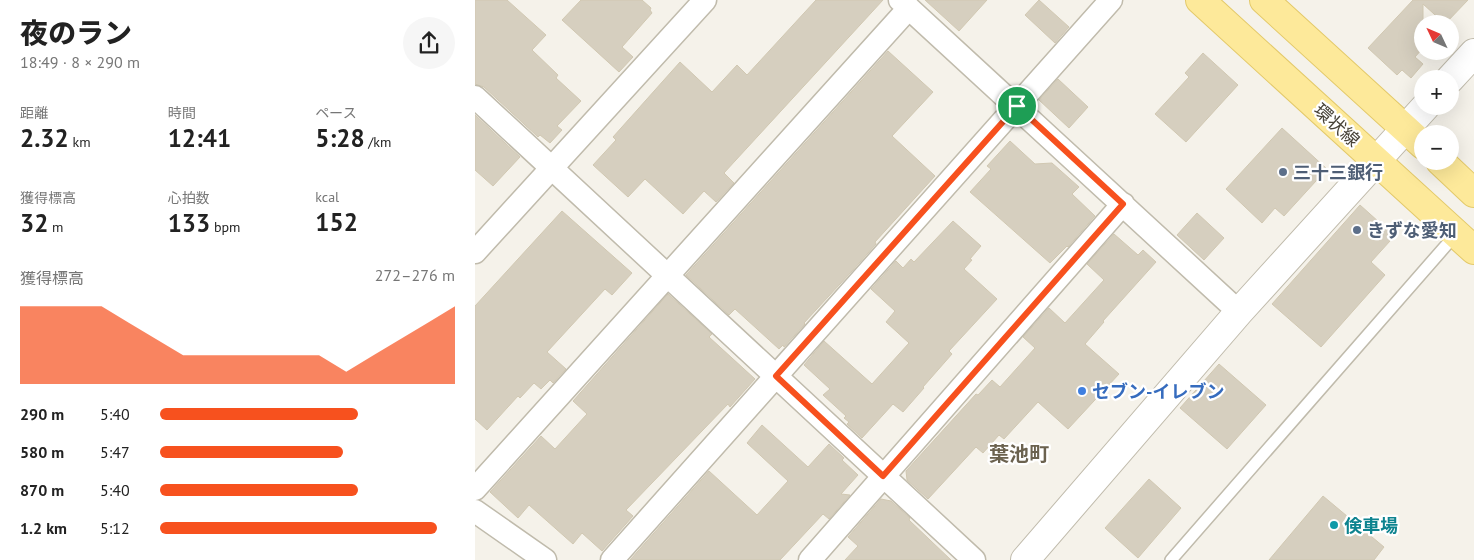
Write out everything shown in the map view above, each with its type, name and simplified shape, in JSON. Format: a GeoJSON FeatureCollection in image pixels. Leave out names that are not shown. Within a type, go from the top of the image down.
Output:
{"type":"FeatureCollection","features":[{"type":"Feature","properties":{"kind":"main road","name":"環状線"},"geometry":{"type":"LineString","coordinates":[[1200,0],[1465,242]]}},
{"type":"Feature","properties":{"kind":"main road"},"geometry":{"type":"LineString","coordinates":[[1264,0],[1414,137]]}},
{"type":"Feature","properties":{"kind":"main road"},"geometry":{"type":"LineString","coordinates":[[1450,170],[1474,193]]}},
{"type":"Feature","properties":{"kind":"street"},"geometry":{"type":"LineString","coordinates":[[475,252],[705,0]]}},
{"type":"Feature","properties":{"kind":"street"},"geometry":{"type":"LineString","coordinates":[[611,560],[1111,0]]}},
{"type":"Feature","properties":{"kind":"street"},"geometry":{"type":"LineString","coordinates":[[475,489],[668,275],[905,4],[1239,312]]}},
{"type":"Feature","properties":{"kind":"street"},"geometry":{"type":"LineString","coordinates":[[1459,70],[1474,53]]}},
{"type":"Feature","properties":{"kind":"street"},"geometry":{"type":"LineString","coordinates":[[475,97],[974,560]]}},
{"type":"Feature","properties":{"kind":"street"},"geometry":{"type":"LineString","coordinates":[[1025,560],[1239,312],[1377,160],[1414,137]]}},
{"type":"Feature","properties":{"kind":"street"},"geometry":{"type":"LineString","coordinates":[[810,560],[1123,204]]}},
{"type":"Feature","properties":{"kind":"street"},"geometry":{"type":"LineString","coordinates":[[475,511],[545,560]]}},
{"type":"Feature","properties":{"kind":"lane"},"geometry":{"type":"LineString","coordinates":[[1171,560],[1465,242]]}},
{"type":"Feature","properties":{"kind":"building"},"geometry":{"type":"Polygon","coordinates":[[[475,0],[507,0],[546,35],[532,50],[558,75],[556,78],[581,101],[557,126],[562,130],[550,143],[540,135],[538,137],[484,87],[475,84],[475,0]]]}},
{"type":"Feature","properties":{"kind":"building"},"geometry":{"type":"Polygon","coordinates":[[[581,0],[642,0],[651,8],[652,13],[622,47],[633,57],[619,72],[562,20],[581,0]]]}},
{"type":"Feature","properties":{"kind":"building"},"geometry":{"type":"Polygon","coordinates":[[[816,0],[883,0],[724,173],[734,183],[716,202],[704,191],[683,214],[645,179],[628,197],[593,165],[616,140],[613,137],[680,62],[712,92],[737,65],[747,75],[816,0]]]}},
{"type":"Feature","properties":{"kind":"building"},"geometry":{"type":"Polygon","coordinates":[[[925,0],[987,0],[959,31],[925,0]]]}},
{"type":"Feature","properties":{"kind":"building"},"geometry":{"type":"Polygon","coordinates":[[[1039,0],[1069,27],[1055,43],[1025,15],[1039,0]]]}},
{"type":"Feature","properties":{"kind":"building"},"geometry":{"type":"Polygon","coordinates":[[[1413,0],[1468,0],[1454,15],[1435,15],[1423,4],[1423,15],[1414,15],[1414,60],[1418,60],[1423,64],[1418,70],[1414,70],[1414,74],[1411,78],[1402,70],[1397,75],[1368,48],[1413,0]]]}},
{"type":"Feature","properties":{"kind":"building"},"geometry":{"type":"Polygon","coordinates":[[[888,51],[933,92],[892,136],[935,176],[875,242],[876,244],[805,324],[784,347],[783,345],[779,349],[735,309],[729,315],[686,275],[888,51]]]}},
{"type":"Feature","properties":{"kind":"building"},"geometry":{"type":"Polygon","coordinates":[[[1203,53],[1238,85],[1186,142],[1155,114],[1189,77],[1185,73],[1203,53]]]}},
{"type":"Feature","properties":{"kind":"building"},"geometry":{"type":"Polygon","coordinates":[[[1058,79],[1088,107],[1069,128],[1039,100],[1058,79]]]}},
{"type":"Feature","properties":{"kind":"building"},"geometry":{"type":"Polygon","coordinates":[[[475,115],[520,157],[493,186],[475,170],[475,115]]]}},
{"type":"Feature","properties":{"kind":"building","name":"三十三銀行"},"geometry":{"type":"Polygon","coordinates":[[[1282,128],[1327,169],[1284,216],[1275,208],[1262,223],[1226,189],[1282,128]]]}},
{"type":"Feature","properties":{"kind":"building"},"geometry":{"type":"Polygon","coordinates":[[[1010,141],[1035,164],[1052,163],[1079,187],[1072,194],[1095,216],[1068,247],[1050,263],[970,192],[991,169],[987,166],[1010,141]]]}},
{"type":"Feature","properties":{"kind":"building"},"geometry":{"type":"Polygon","coordinates":[[[1360,205],[1389,231],[1390,241],[1371,262],[1385,275],[1321,347],[1272,304],[1360,205]]]}},
{"type":"Feature","properties":{"kind":"building"},"geometry":{"type":"Polygon","coordinates":[[[562,211],[632,273],[612,295],[605,289],[547,352],[566,369],[553,383],[550,380],[541,389],[534,383],[520,398],[518,396],[487,430],[475,419],[475,306],[562,211]]]}},
{"type":"Feature","properties":{"kind":"building"},"geometry":{"type":"Polygon","coordinates":[[[1197,213],[1224,238],[1204,260],[1177,235],[1197,213]]]}},
{"type":"Feature","properties":{"kind":"building"},"geometry":{"type":"Polygon","coordinates":[[[953,221],[981,246],[964,269],[997,299],[949,351],[952,354],[903,412],[893,404],[862,438],[847,424],[849,422],[844,418],[846,416],[823,395],[830,389],[804,365],[824,341],[872,384],[909,343],[886,322],[895,311],[871,289],[896,261],[903,268],[911,259],[914,262],[953,221]]]}},
{"type":"Feature","properties":{"kind":"building"},"geometry":{"type":"Polygon","coordinates":[[[1114,234],[1138,255],[1143,250],[1156,262],[1085,344],[1119,374],[1068,429],[1038,402],[1004,439],[999,435],[983,453],[976,447],[928,499],[907,480],[906,471],[976,394],[978,395],[992,380],[1000,387],[1035,348],[1023,337],[1049,308],[1065,323],[1104,280],[1087,264],[1114,234]]]}},
{"type":"Feature","properties":{"kind":"building"},"geometry":{"type":"Polygon","coordinates":[[[668,294],[712,334],[709,337],[755,379],[730,407],[728,404],[626,510],[633,516],[602,551],[582,533],[573,544],[529,505],[518,518],[490,492],[541,436],[555,449],[587,414],[573,401],[668,294]]]}},
{"type":"Feature","properties":{"kind":"building"},"geometry":{"type":"Polygon","coordinates":[[[1219,364],[1266,405],[1227,449],[1180,408],[1219,364]]]}},
{"type":"Feature","properties":{"kind":"building"},"geometry":{"type":"Polygon","coordinates":[[[762,425],[808,467],[829,444],[858,475],[841,494],[850,495],[829,519],[823,514],[780,560],[630,560],[709,471],[757,515],[788,481],[747,443],[762,425]]]}},
{"type":"Feature","properties":{"kind":"building"},"geometry":{"type":"Polygon","coordinates":[[[1149,479],[1181,508],[1138,558],[1105,528],[1149,479]]]}},
{"type":"Feature","properties":{"kind":"building","name":"倹車場"},"geometry":{"type":"Polygon","coordinates":[[[1323,496],[1384,547],[1374,560],[1269,560],[1323,496]]]}},
{"type":"Feature","properties":{"kind":"building"},"geometry":{"type":"Polygon","coordinates":[[[881,499],[891,501],[951,560],[845,560],[858,546],[848,537],[881,499]]]}},
{"type":"Feature","properties":{"kind":"place","name":"三十三銀行"},"geometry":{"type":"Point","coordinates":[1283,172]}},
{"type":"Feature","properties":{"kind":"place","name":"きずな愛知"},"geometry":{"type":"Point","coordinates":[1357,230]}},
{"type":"Feature","properties":{"kind":"place","name":"セブン-イレブン"},"geometry":{"type":"Point","coordinates":[1082,391]}},
{"type":"Feature","properties":{"kind":"place","name":"倹車場"},"geometry":{"type":"Point","coordinates":[1334,525]}},
{"type":"Feature","properties":{"kind":"district","name":"葉池町"},"geometry":{"type":"Point","coordinates":[1019,454]}},
{"type":"Feature","properties":{"kind":"route"},"geometry":{"type":"LineString","coordinates":[[1017,106],[1123,204],[883,476],[776,376],[1017,106]]}}]}
